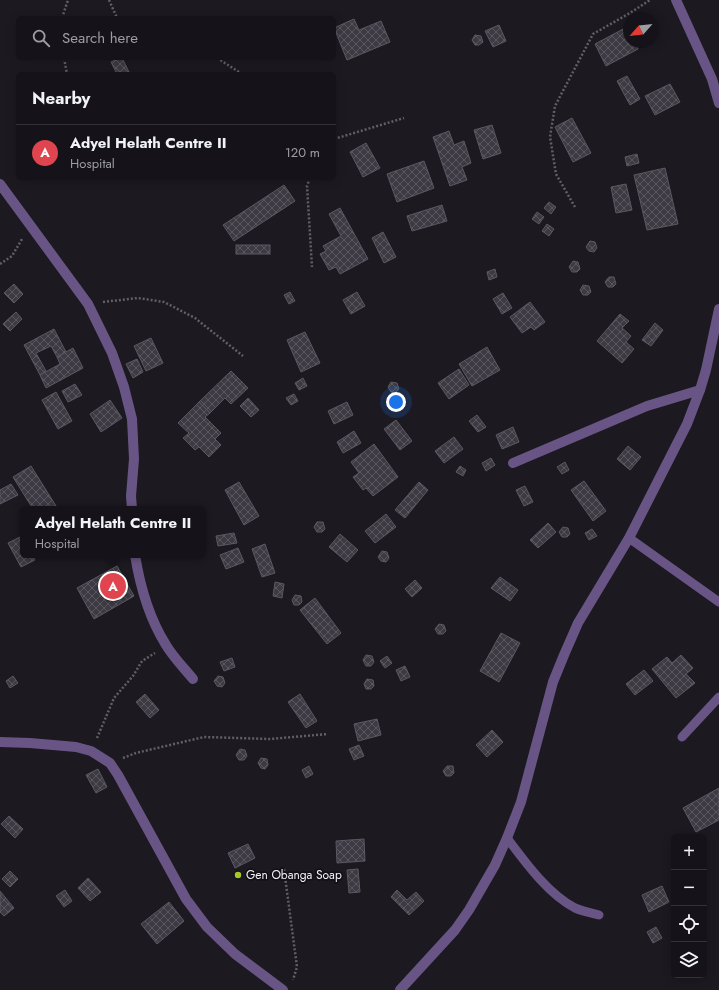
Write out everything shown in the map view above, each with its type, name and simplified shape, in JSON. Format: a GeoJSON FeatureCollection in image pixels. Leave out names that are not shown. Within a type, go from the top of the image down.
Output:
{"type":"FeatureCollection","features":[{"type":"Feature","properties":{"kind":"street"},"geometry":{"type":"LineString","coordinates":[[676,0],[712,79],[719,103]]}},
{"type":"Feature","properties":{"kind":"street"},"geometry":{"type":"LineString","coordinates":[[0,184],[72,280],[88,304],[112,354],[124,387],[132,419],[134,459],[131,496],[132,506]]}},
{"type":"Feature","properties":{"kind":"street"},"geometry":{"type":"LineString","coordinates":[[400,990],[455,930],[483,887],[507,838],[521,802],[553,682],[578,623],[629,538],[686,424],[700,390],[714,337],[719,309]]}},
{"type":"Feature","properties":{"kind":"street"},"geometry":{"type":"LineString","coordinates":[[513,463],[647,406],[700,390]]}},
{"type":"Feature","properties":{"kind":"street"},"geometry":{"type":"LineString","coordinates":[[136,558],[140,584],[166,646],[193,679]]}},
{"type":"Feature","properties":{"kind":"street"},"geometry":{"type":"LineString","coordinates":[[0,742],[30,743],[76,748],[91,751],[110,763],[186,898],[207,927],[236,954],[287,987]]}},
{"type":"Feature","properties":{"kind":"lane"},"geometry":{"type":"LineString","coordinates":[[629,538],[719,602]]}},
{"type":"Feature","properties":{"kind":"lane"},"geometry":{"type":"LineString","coordinates":[[682,737],[719,697]]}},
{"type":"Feature","properties":{"kind":"lane"},"geometry":{"type":"LineString","coordinates":[[507,838],[527,863],[562,900],[576,908],[599,915]]}},
{"type":"Feature","properties":{"kind":"path"},"geometry":{"type":"LineString","coordinates":[[63,16],[68,0]]}},
{"type":"Feature","properties":{"kind":"path"},"geometry":{"type":"LineString","coordinates":[[109,0],[116,16]]}},
{"type":"Feature","properties":{"kind":"path"},"geometry":{"type":"LineString","coordinates":[[575,208],[556,174],[550,137],[555,106],[593,34],[650,0]]}},
{"type":"Feature","properties":{"kind":"path"},"geometry":{"type":"LineString","coordinates":[[64,60],[67,72]]}},
{"type":"Feature","properties":{"kind":"path"},"geometry":{"type":"LineString","coordinates":[[220,60],[239,72]]}},
{"type":"Feature","properties":{"kind":"path"},"geometry":{"type":"LineString","coordinates":[[336,138],[404,118]]}},
{"type":"Feature","properties":{"kind":"path"},"geometry":{"type":"LineString","coordinates":[[309,180],[307,186],[312,267]]}},
{"type":"Feature","properties":{"kind":"path"},"geometry":{"type":"LineString","coordinates":[[0,264],[12,256],[30,226]]}},
{"type":"Feature","properties":{"kind":"path"},"geometry":{"type":"LineString","coordinates":[[88,304],[119,299],[138,298],[164,302],[195,318],[243,356]]}},
{"type":"Feature","properties":{"kind":"path"},"geometry":{"type":"LineString","coordinates":[[91,751],[114,698],[133,676],[142,661],[166,646]]}},
{"type":"Feature","properties":{"kind":"path"},"geometry":{"type":"LineString","coordinates":[[110,763],[136,754],[204,737],[270,739],[328,734]]}},
{"type":"Feature","properties":{"kind":"path"},"geometry":{"type":"LineString","coordinates":[[284,869],[297,967],[287,987]]}},
{"type":"Feature","properties":{"kind":"building"},"geometry":{"type":"Polygon","coordinates":[[[354,19],[359,30],[381,21],[390,42],[347,60],[336,33],[336,27],[354,19]]]}},
{"type":"Feature","properties":{"kind":"building"},"geometry":{"type":"Polygon","coordinates":[[[499,25],[506,41],[493,47],[485,31],[499,25]]]}},
{"type":"Feature","properties":{"kind":"building"},"geometry":{"type":"Polygon","coordinates":[[[623,29],[623,48],[638,49],[606,66],[595,44],[623,29]]]}},
{"type":"Feature","properties":{"kind":"building"},"geometry":{"type":"Polygon","coordinates":[[[475,35],[481,36],[483,42],[479,45],[475,45],[472,40],[475,35]]]}},
{"type":"Feature","properties":{"kind":"building"},"geometry":{"type":"Polygon","coordinates":[[[116,60],[123,60],[129,72],[116,72],[111,62],[116,60]]]}},
{"type":"Feature","properties":{"kind":"building"},"geometry":{"type":"Polygon","coordinates":[[[627,76],[640,99],[630,105],[617,81],[627,76]]]}},
{"type":"Feature","properties":{"kind":"building"},"geometry":{"type":"Polygon","coordinates":[[[670,84],[680,102],[655,115],[645,96],[670,84]]]}},
{"type":"Feature","properties":{"kind":"building"},"geometry":{"type":"Polygon","coordinates":[[[572,118],[591,153],[573,162],[555,127],[572,118]]]}},
{"type":"Feature","properties":{"kind":"building"},"geometry":{"type":"Polygon","coordinates":[[[492,125],[501,153],[483,159],[474,130],[492,125]]]}},
{"type":"Feature","properties":{"kind":"building"},"geometry":{"type":"Polygon","coordinates":[[[449,131],[454,145],[464,141],[471,163],[462,167],[467,180],[450,186],[433,137],[449,131]]]}},
{"type":"Feature","properties":{"kind":"building"},"geometry":{"type":"Polygon","coordinates":[[[366,143],[380,168],[363,177],[350,152],[366,143]]]}},
{"type":"Feature","properties":{"kind":"building"},"geometry":{"type":"Polygon","coordinates":[[[637,154],[639,163],[627,166],[625,157],[637,154]]]}},
{"type":"Feature","properties":{"kind":"building"},"geometry":{"type":"Polygon","coordinates":[[[424,161],[434,188],[397,202],[387,174],[424,161]]]}},
{"type":"Feature","properties":{"kind":"building"},"geometry":{"type":"Polygon","coordinates":[[[665,168],[678,224],[647,230],[634,175],[665,168]]]}},
{"type":"Feature","properties":{"kind":"building"},"geometry":{"type":"Polygon","coordinates":[[[626,184],[632,210],[616,213],[611,187],[626,184]]]}},
{"type":"Feature","properties":{"kind":"building"},"geometry":{"type":"Polygon","coordinates":[[[284,185],[295,201],[234,241],[223,225],[284,185]]]}},
{"type":"Feature","properties":{"kind":"building"},"geometry":{"type":"Polygon","coordinates":[[[549,202],[556,207],[551,214],[544,208],[549,202]]]}},
{"type":"Feature","properties":{"kind":"building"},"geometry":{"type":"Polygon","coordinates":[[[442,205],[447,221],[412,231],[407,216],[442,205]]]}},
{"type":"Feature","properties":{"kind":"building"},"geometry":{"type":"Polygon","coordinates":[[[340,208],[368,259],[340,274],[336,267],[329,270],[320,254],[326,251],[323,246],[341,236],[329,214],[340,208]]]}},
{"type":"Feature","properties":{"kind":"building"},"geometry":{"type":"Polygon","coordinates":[[[537,212],[544,217],[539,224],[532,219],[537,212]]]}},
{"type":"Feature","properties":{"kind":"building"},"geometry":{"type":"Polygon","coordinates":[[[547,224],[554,229],[549,236],[542,231],[547,224]]]}},
{"type":"Feature","properties":{"kind":"building"},"geometry":{"type":"Polygon","coordinates":[[[383,232],[396,257],[384,263],[372,238],[383,232]]]}},
{"type":"Feature","properties":{"kind":"building"},"geometry":{"type":"Polygon","coordinates":[[[590,241],[595,242],[597,248],[594,252],[589,251],[586,247],[590,241]]]}},
{"type":"Feature","properties":{"kind":"building"},"geometry":{"type":"Polygon","coordinates":[[[236,245],[270,245],[270,254],[236,254],[236,245]]]}},
{"type":"Feature","properties":{"kind":"building"},"geometry":{"type":"Polygon","coordinates":[[[573,261],[578,262],[580,269],[577,272],[572,272],[569,267],[573,261]]]}},
{"type":"Feature","properties":{"kind":"building"},"geometry":{"type":"Polygon","coordinates":[[[495,269],[497,277],[489,280],[487,272],[495,269]]]}},
{"type":"Feature","properties":{"kind":"building"},"geometry":{"type":"Polygon","coordinates":[[[609,277],[614,277],[616,284],[613,287],[608,287],[605,282],[609,277]]]}},
{"type":"Feature","properties":{"kind":"building"},"geometry":{"type":"Polygon","coordinates":[[[14,284],[23,294],[14,303],[4,293],[14,284]]]}},
{"type":"Feature","properties":{"kind":"building"},"geometry":{"type":"Polygon","coordinates":[[[583,285],[589,286],[591,292],[588,295],[583,295],[580,290],[583,285]]]}},
{"type":"Feature","properties":{"kind":"building"},"geometry":{"type":"Polygon","coordinates":[[[290,292],[295,301],[289,304],[284,295],[290,292]]]}},
{"type":"Feature","properties":{"kind":"building"},"geometry":{"type":"Polygon","coordinates":[[[357,292],[365,306],[351,314],[343,300],[357,292]]]}},
{"type":"Feature","properties":{"kind":"building"},"geometry":{"type":"Polygon","coordinates":[[[503,293],[512,308],[502,314],[493,299],[503,293]]]}},
{"type":"Feature","properties":{"kind":"building"},"geometry":{"type":"Polygon","coordinates":[[[530,302],[545,322],[534,330],[531,327],[522,333],[510,317],[530,302]]]}},
{"type":"Feature","properties":{"kind":"building"},"geometry":{"type":"Polygon","coordinates":[[[16,312],[22,319],[10,331],[3,324],[16,312]]]}},
{"type":"Feature","properties":{"kind":"building"},"geometry":{"type":"Polygon","coordinates":[[[620,314],[629,321],[622,328],[631,336],[626,342],[634,349],[622,363],[597,341],[620,314]]]}},
{"type":"Feature","properties":{"kind":"building"},"geometry":{"type":"Polygon","coordinates":[[[655,323],[663,330],[651,346],[642,340],[655,323]]]}},
{"type":"Feature","properties":{"kind":"building"},"geometry":{"type":"Polygon","coordinates":[[[54,329],[66,352],[57,357],[51,346],[36,353],[46,371],[40,375],[24,345],[54,329]]]}},
{"type":"Feature","properties":{"kind":"building"},"geometry":{"type":"Polygon","coordinates":[[[305,332],[320,363],[301,372],[287,340],[305,332]]]}},
{"type":"Feature","properties":{"kind":"building"},"geometry":{"type":"Polygon","coordinates":[[[151,338],[163,363],[146,371],[134,346],[151,338]]]}},
{"type":"Feature","properties":{"kind":"building"},"geometry":{"type":"Polygon","coordinates":[[[487,347],[500,370],[472,386],[459,364],[487,347]]]}},
{"type":"Feature","properties":{"kind":"building"},"geometry":{"type":"Polygon","coordinates":[[[73,348],[83,368],[46,388],[40,375],[60,364],[57,357],[73,348]]]}},
{"type":"Feature","properties":{"kind":"building"},"geometry":{"type":"Polygon","coordinates":[[[137,359],[143,372],[133,378],[126,364],[137,359]]]}},
{"type":"Feature","properties":{"kind":"building"},"geometry":{"type":"Polygon","coordinates":[[[459,369],[469,385],[449,399],[438,383],[459,369]]]}},
{"type":"Feature","properties":{"kind":"building"},"geometry":{"type":"Polygon","coordinates":[[[231,371],[248,388],[231,404],[225,398],[210,413],[199,402],[231,371]]]}},
{"type":"Feature","properties":{"kind":"building"},"geometry":{"type":"Polygon","coordinates":[[[303,378],[307,386],[299,390],[295,383],[303,378]]]}},
{"type":"Feature","properties":{"kind":"building"},"geometry":{"type":"Polygon","coordinates":[[[391,382],[397,383],[399,389],[395,393],[391,392],[388,387],[391,382]]]}},
{"type":"Feature","properties":{"kind":"building"},"geometry":{"type":"Polygon","coordinates":[[[75,384],[82,395],[68,402],[62,391],[75,384]]]}},
{"type":"Feature","properties":{"kind":"building"},"geometry":{"type":"Polygon","coordinates":[[[56,392],[72,421],[58,429],[42,400],[56,392]]]}},
{"type":"Feature","properties":{"kind":"building"},"geometry":{"type":"Polygon","coordinates":[[[294,394],[298,401],[291,405],[286,398],[294,394]]]}},
{"type":"Feature","properties":{"kind":"building"},"geometry":{"type":"Polygon","coordinates":[[[248,398],[259,410],[251,417],[240,406],[248,398]]]}},
{"type":"Feature","properties":{"kind":"building"},"geometry":{"type":"Polygon","coordinates":[[[110,400],[122,418],[101,432],[90,414],[110,400]]]}},
{"type":"Feature","properties":{"kind":"building"},"geometry":{"type":"Polygon","coordinates":[[[199,402],[210,413],[205,417],[221,433],[215,439],[221,445],[209,457],[199,447],[195,450],[183,438],[189,433],[178,423],[199,402]]]}},
{"type":"Feature","properties":{"kind":"building"},"geometry":{"type":"Polygon","coordinates":[[[347,402],[353,415],[334,424],[328,411],[347,402]]]}},
{"type":"Feature","properties":{"kind":"building"},"geometry":{"type":"Polygon","coordinates":[[[477,415],[486,427],[478,432],[469,421],[477,415]]]}},
{"type":"Feature","properties":{"kind":"building"},"geometry":{"type":"Polygon","coordinates":[[[396,420],[412,441],[400,450],[384,429],[396,420]]]}},
{"type":"Feature","properties":{"kind":"building"},"geometry":{"type":"Polygon","coordinates":[[[513,427],[519,442],[502,449],[496,435],[513,427]]]}},
{"type":"Feature","properties":{"kind":"building"},"geometry":{"type":"Polygon","coordinates":[[[354,431],[361,443],[343,453],[337,442],[354,431]]]}},
{"type":"Feature","properties":{"kind":"building"},"geometry":{"type":"Polygon","coordinates":[[[454,437],[463,449],[444,463],[435,451],[454,437]]]}},
{"type":"Feature","properties":{"kind":"building"},"geometry":{"type":"Polygon","coordinates":[[[374,444],[398,477],[373,496],[366,488],[363,490],[353,477],[359,473],[351,462],[374,444]]]}},
{"type":"Feature","properties":{"kind":"building"},"geometry":{"type":"Polygon","coordinates":[[[628,446],[641,457],[630,470],[617,459],[628,446]]]}},
{"type":"Feature","properties":{"kind":"building"},"geometry":{"type":"Polygon","coordinates":[[[491,458],[495,465],[486,471],[482,463],[491,458]]]}},
{"type":"Feature","properties":{"kind":"building"},"geometry":{"type":"Polygon","coordinates":[[[565,462],[569,470],[562,474],[557,467],[565,462]]]}},
{"type":"Feature","properties":{"kind":"building"},"geometry":{"type":"Polygon","coordinates":[[[31,466],[56,506],[31,506],[13,477],[31,466]]]}},
{"type":"Feature","properties":{"kind":"building"},"geometry":{"type":"Polygon","coordinates":[[[460,466],[466,470],[463,476],[456,472],[460,466]]]}},
{"type":"Feature","properties":{"kind":"building"},"geometry":{"type":"Polygon","coordinates":[[[584,481],[606,511],[593,521],[571,490],[584,481]]]}},
{"type":"Feature","properties":{"kind":"building"},"geometry":{"type":"Polygon","coordinates":[[[239,482],[259,516],[244,525],[225,490],[239,482]]]}},
{"type":"Feature","properties":{"kind":"building"},"geometry":{"type":"Polygon","coordinates":[[[419,482],[428,490],[405,518],[395,510],[419,482]]]}},
{"type":"Feature","properties":{"kind":"building"},"geometry":{"type":"Polygon","coordinates":[[[11,484],[18,495],[0,504],[0,490],[11,484]]]}},
{"type":"Feature","properties":{"kind":"building"},"geometry":{"type":"Polygon","coordinates":[[[525,486],[533,502],[524,506],[516,490],[525,486]]]}},
{"type":"Feature","properties":{"kind":"building"},"geometry":{"type":"Polygon","coordinates":[[[386,514],[396,527],[375,543],[365,531],[386,514]]]}},
{"type":"Feature","properties":{"kind":"building"},"geometry":{"type":"Polygon","coordinates":[[[317,522],[323,522],[325,529],[322,532],[317,532],[314,527],[317,522]]]}},
{"type":"Feature","properties":{"kind":"building"},"geometry":{"type":"Polygon","coordinates":[[[548,523],[556,532],[538,548],[530,540],[548,523]]]}},
{"type":"Feature","properties":{"kind":"building"},"geometry":{"type":"Polygon","coordinates":[[[563,527],[568,528],[570,534],[567,537],[562,537],[559,532],[563,527]]]}},
{"type":"Feature","properties":{"kind":"building"},"geometry":{"type":"Polygon","coordinates":[[[592,529],[597,536],[589,540],[585,533],[592,529]]]}},
{"type":"Feature","properties":{"kind":"building"},"geometry":{"type":"Polygon","coordinates":[[[234,533],[237,543],[218,546],[216,536],[234,533]]]}},
{"type":"Feature","properties":{"kind":"building"},"geometry":{"type":"Polygon","coordinates":[[[340,534],[358,550],[347,562],[329,547],[340,534]]]}},
{"type":"Feature","properties":{"kind":"building"},"geometry":{"type":"Polygon","coordinates":[[[20,537],[20,558],[34,558],[35,560],[21,567],[8,543],[20,537]]]}},
{"type":"Feature","properties":{"kind":"building"},"geometry":{"type":"Polygon","coordinates":[[[265,544],[275,573],[262,577],[252,549],[265,544]]]}},
{"type":"Feature","properties":{"kind":"building"},"geometry":{"type":"Polygon","coordinates":[[[238,548],[244,562],[226,569],[220,555],[238,548]]]}},
{"type":"Feature","properties":{"kind":"building"},"geometry":{"type":"Polygon","coordinates":[[[382,551],[387,552],[389,558],[386,562],[381,561],[378,557],[382,551]]]}},
{"type":"Feature","properties":{"kind":"building"},"geometry":{"type":"Polygon","coordinates":[[[117,566],[134,596],[94,619],[77,588],[117,566]]]}},
{"type":"Feature","properties":{"kind":"building"},"geometry":{"type":"Polygon","coordinates":[[[500,577],[518,590],[510,601],[491,588],[500,577]]]}},
{"type":"Feature","properties":{"kind":"building"},"geometry":{"type":"Polygon","coordinates":[[[415,580],[422,588],[412,597],[405,589],[415,580]]]}},
{"type":"Feature","properties":{"kind":"building"},"geometry":{"type":"Polygon","coordinates":[[[275,582],[284,584],[282,598],[273,596],[275,582]]]}},
{"type":"Feature","properties":{"kind":"building"},"geometry":{"type":"Polygon","coordinates":[[[295,595],[301,596],[302,602],[299,605],[294,605],[292,600],[295,595]]]}},
{"type":"Feature","properties":{"kind":"building"},"geometry":{"type":"Polygon","coordinates":[[[315,598],[341,633],[327,644],[300,610],[315,598]]]}},
{"type":"Feature","properties":{"kind":"building"},"geometry":{"type":"Polygon","coordinates":[[[439,624],[444,625],[446,631],[443,634],[438,634],[435,629],[439,624]]]}},
{"type":"Feature","properties":{"kind":"building"},"geometry":{"type":"Polygon","coordinates":[[[501,633],[520,643],[499,682],[480,671],[501,633]]]}},
{"type":"Feature","properties":{"kind":"building"},"geometry":{"type":"Polygon","coordinates":[[[366,655],[372,656],[374,662],[371,666],[366,666],[363,660],[366,655]]]}},
{"type":"Feature","properties":{"kind":"building"},"geometry":{"type":"Polygon","coordinates":[[[681,655],[693,668],[686,674],[695,683],[676,698],[652,669],[667,657],[672,663],[681,655]]]}},
{"type":"Feature","properties":{"kind":"building"},"geometry":{"type":"Polygon","coordinates":[[[387,656],[392,663],[385,668],[380,661],[387,656]]]}},
{"type":"Feature","properties":{"kind":"building"},"geometry":{"type":"Polygon","coordinates":[[[232,658],[235,667],[224,671],[220,662],[232,658]]]}},
{"type":"Feature","properties":{"kind":"building"},"geometry":{"type":"Polygon","coordinates":[[[405,666],[410,677],[401,681],[396,670],[405,666]]]}},
{"type":"Feature","properties":{"kind":"building"},"geometry":{"type":"Polygon","coordinates":[[[644,670],[653,681],[635,695],[626,684],[644,670]]]}},
{"type":"Feature","properties":{"kind":"building"},"geometry":{"type":"Polygon","coordinates":[[[13,676],[18,683],[10,688],[6,681],[13,676]]]}},
{"type":"Feature","properties":{"kind":"building"},"geometry":{"type":"Polygon","coordinates":[[[218,676],[223,677],[225,683],[222,687],[217,686],[214,681],[218,676]]]}},
{"type":"Feature","properties":{"kind":"building"},"geometry":{"type":"Polygon","coordinates":[[[367,679],[373,680],[374,686],[371,689],[366,689],[364,684],[367,679]]]}},
{"type":"Feature","properties":{"kind":"building"},"geometry":{"type":"Polygon","coordinates":[[[145,694],[159,710],[150,718],[136,702],[145,694]]]}},
{"type":"Feature","properties":{"kind":"building"},"geometry":{"type":"Polygon","coordinates":[[[300,694],[317,721],[306,728],[288,702],[300,694]]]}},
{"type":"Feature","properties":{"kind":"building"},"geometry":{"type":"Polygon","coordinates":[[[377,719],[381,735],[358,741],[354,724],[377,719]]]}},
{"type":"Feature","properties":{"kind":"building"},"geometry":{"type":"Polygon","coordinates":[[[492,730],[503,742],[487,757],[476,745],[492,730]]]}},
{"type":"Feature","properties":{"kind":"building"},"geometry":{"type":"Polygon","coordinates":[[[359,745],[364,756],[354,760],[349,749],[359,745]]]}},
{"type":"Feature","properties":{"kind":"building"},"geometry":{"type":"Polygon","coordinates":[[[240,749],[245,750],[247,756],[244,760],[239,760],[236,755],[240,749]]]}},
{"type":"Feature","properties":{"kind":"building"},"geometry":{"type":"Polygon","coordinates":[[[261,758],[267,759],[268,765],[265,769],[261,768],[258,763],[261,758]]]}},
{"type":"Feature","properties":{"kind":"building"},"geometry":{"type":"Polygon","coordinates":[[[309,766],[313,774],[306,778],[302,770],[309,766]]]}},
{"type":"Feature","properties":{"kind":"building"},"geometry":{"type":"Polygon","coordinates":[[[447,766],[453,766],[454,773],[451,776],[446,776],[443,771],[447,766]]]}},
{"type":"Feature","properties":{"kind":"building"},"geometry":{"type":"Polygon","coordinates":[[[98,769],[107,787],[96,793],[86,775],[98,769]]]}},
{"type":"Feature","properties":{"kind":"building"},"geometry":{"type":"Polygon","coordinates":[[[719,788],[719,820],[696,832],[683,808],[719,788]]]}},
{"type":"Feature","properties":{"kind":"building"},"geometry":{"type":"Polygon","coordinates":[[[9,816],[23,829],[15,838],[1,824],[9,816]]]}},
{"type":"Feature","properties":{"kind":"building"},"geometry":{"type":"Polygon","coordinates":[[[364,839],[365,861],[337,863],[336,841],[364,839]]]}},
{"type":"Feature","properties":{"kind":"building"},"geometry":{"type":"Polygon","coordinates":[[[248,844],[255,858],[235,868],[228,853],[248,844]]]}},
{"type":"Feature","properties":{"kind":"building"},"geometry":{"type":"Polygon","coordinates":[[[358,869],[360,892],[349,893],[347,870],[358,869]]]}},
{"type":"Feature","properties":{"kind":"building"},"geometry":{"type":"Polygon","coordinates":[[[10,871],[18,879],[10,887],[2,879],[10,871]]]}},
{"type":"Feature","properties":{"kind":"building"},"geometry":{"type":"Polygon","coordinates":[[[88,878],[101,892],[90,901],[78,888],[88,878]]]}},
{"type":"Feature","properties":{"kind":"building"},"geometry":{"type":"Polygon","coordinates":[[[662,886],[669,902],[649,912],[642,895],[662,886]]]}},
{"type":"Feature","properties":{"kind":"building"},"geometry":{"type":"Polygon","coordinates":[[[65,890],[72,901],[64,907],[56,896],[65,890]]]}},
{"type":"Feature","properties":{"kind":"building"},"geometry":{"type":"Polygon","coordinates":[[[397,890],[407,900],[416,892],[424,901],[409,915],[391,897],[397,890]]]}},
{"type":"Feature","properties":{"kind":"building"},"geometry":{"type":"Polygon","coordinates":[[[0,891],[14,908],[4,916],[0,912],[0,891]]]}},
{"type":"Feature","properties":{"kind":"building"},"geometry":{"type":"Polygon","coordinates":[[[169,902],[184,921],[157,944],[141,924],[169,902]]]}},
{"type":"Feature","properties":{"kind":"building"},"geometry":{"type":"Polygon","coordinates":[[[656,927],[662,938],[653,943],[647,932],[656,927]]]}},
{"type":"Feature","properties":{"kind":"place","name":"Adyel Helath Centre II"},"geometry":{"type":"Point","coordinates":[113,586]}},
{"type":"Feature","properties":{"kind":"place","name":"Gen Obanga Soap"},"geometry":{"type":"Point","coordinates":[238,875]}}]}
